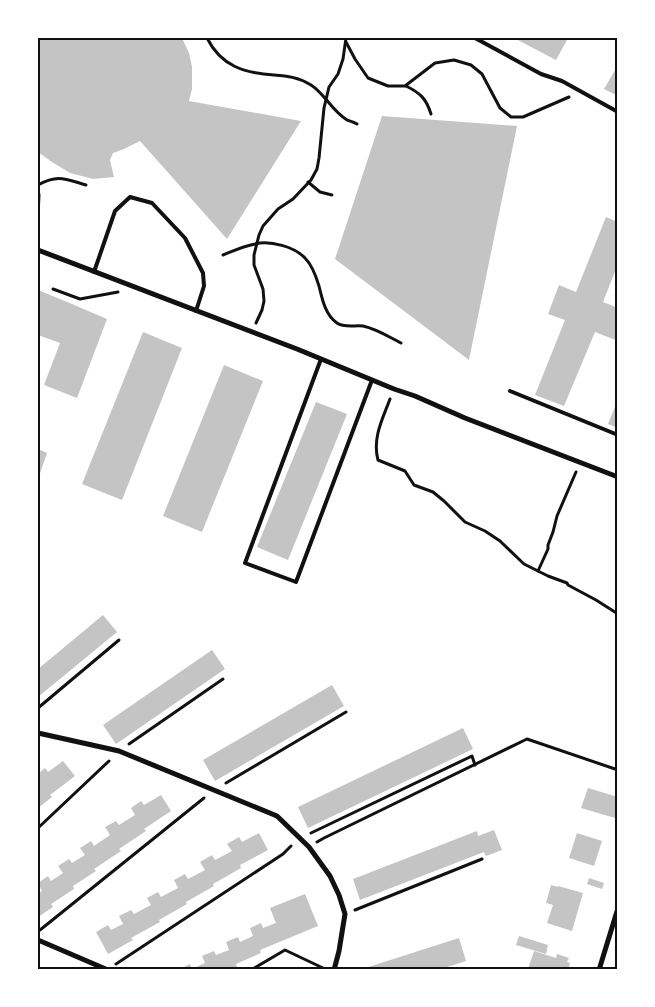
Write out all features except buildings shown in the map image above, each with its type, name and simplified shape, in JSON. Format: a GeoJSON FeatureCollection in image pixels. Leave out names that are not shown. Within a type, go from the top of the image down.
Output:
{"type":"FeatureCollection","features":[{"type":"Feature","properties":{"kind":"street"},"geometry":{"type":"LineString","coordinates":[[38,250],[321,359],[618,477]]}},
{"type":"Feature","properties":{"kind":"street"},"geometry":{"type":"LineString","coordinates":[[38,733],[119,751],[276,816],[309,847],[330,876],[339,895],[345,914],[334,970]]}},
{"type":"Feature","properties":{"kind":"street"},"geometry":{"type":"LineString","coordinates":[[599,970],[618,908]]}},
{"type":"Feature","properties":{"kind":"street"},"geometry":{"type":"LineString","coordinates":[[38,940],[108,969]]}},
{"type":"Feature","properties":{"kind":"lane"},"geometry":{"type":"LineString","coordinates":[[475,38],[541,74],[562,80],[618,112]]}},
{"type":"Feature","properties":{"kind":"lane"},"geometry":{"type":"LineString","coordinates":[[94,272],[115,211],[130,197],[152,203],[185,238],[203,274],[204,286],[196,311]]}},
{"type":"Feature","properties":{"kind":"lane"},"geometry":{"type":"LineString","coordinates":[[321,359],[245,563],[296,582],[372,380]]}},
{"type":"Feature","properties":{"kind":"lane"},"geometry":{"type":"LineString","coordinates":[[510,391],[618,435]]}},
{"type":"Feature","properties":{"kind":"path"},"geometry":{"type":"LineString","coordinates":[[207,38],[221,58],[235,67],[251,73],[293,77],[311,85],[346,120],[357,124]]}},
{"type":"Feature","properties":{"kind":"path"},"geometry":{"type":"LineString","coordinates":[[251,332],[262,310],[264,301],[263,289],[254,265],[254,255],[259,235],[263,226],[278,209],[293,199],[317,169],[320,158],[326,98],[329,87],[338,74],[347,39]]}},
{"type":"Feature","properties":{"kind":"path"},"geometry":{"type":"LineString","coordinates":[[347,39],[355,59],[368,78],[388,86],[405,86],[416,92],[428,103],[431,114]]}},
{"type":"Feature","properties":{"kind":"path"},"geometry":{"type":"LineString","coordinates":[[405,86],[435,63],[454,60],[471,66],[482,74],[500,108],[511,117],[523,117],[570,96]]}},
{"type":"Feature","properties":{"kind":"path"},"geometry":{"type":"LineString","coordinates":[[38,185],[47,180],[58,178],[86,185]]}},
{"type":"Feature","properties":{"kind":"path"},"geometry":{"type":"LineString","coordinates":[[308,182],[320,192],[332,195]]}},
{"type":"Feature","properties":{"kind":"path"},"geometry":{"type":"LineString","coordinates":[[38,190],[38,216]]}},
{"type":"Feature","properties":{"kind":"path"},"geometry":{"type":"LineString","coordinates":[[223,255],[257,243],[275,244],[292,249],[306,258],[316,276],[329,316],[338,324],[363,326],[380,331],[401,343]]}},
{"type":"Feature","properties":{"kind":"path"},"geometry":{"type":"LineString","coordinates":[[53,289],[80,299],[115,294],[133,287]]}},
{"type":"Feature","properties":{"kind":"path"},"geometry":{"type":"LineString","coordinates":[[394,389],[377,432],[376,452],[378,460],[405,471],[414,485],[433,492],[465,522],[500,540],[524,564],[567,583],[618,614]]}},
{"type":"Feature","properties":{"kind":"path"},"geometry":{"type":"LineString","coordinates":[[538,571],[580,462]]}},
{"type":"Feature","properties":{"kind":"path"},"geometry":{"type":"LineString","coordinates":[[38,708],[119,640]]}},
{"type":"Feature","properties":{"kind":"path"},"geometry":{"type":"LineString","coordinates":[[38,932],[214,790],[346,712]]}},
{"type":"Feature","properties":{"kind":"path"},"geometry":{"type":"LineString","coordinates":[[309,847],[527,740],[618,770]]}},
{"type":"Feature","properties":{"kind":"path"},"geometry":{"type":"LineString","coordinates":[[108,969],[282,854],[300,838],[472,756],[475,764]]}},
{"type":"Feature","properties":{"kind":"path"},"geometry":{"type":"LineString","coordinates":[[345,914],[482,859]]}},
{"type":"Feature","properties":{"kind":"path"},"geometry":{"type":"LineString","coordinates":[[251,970],[285,950],[326,970]]}}]}
